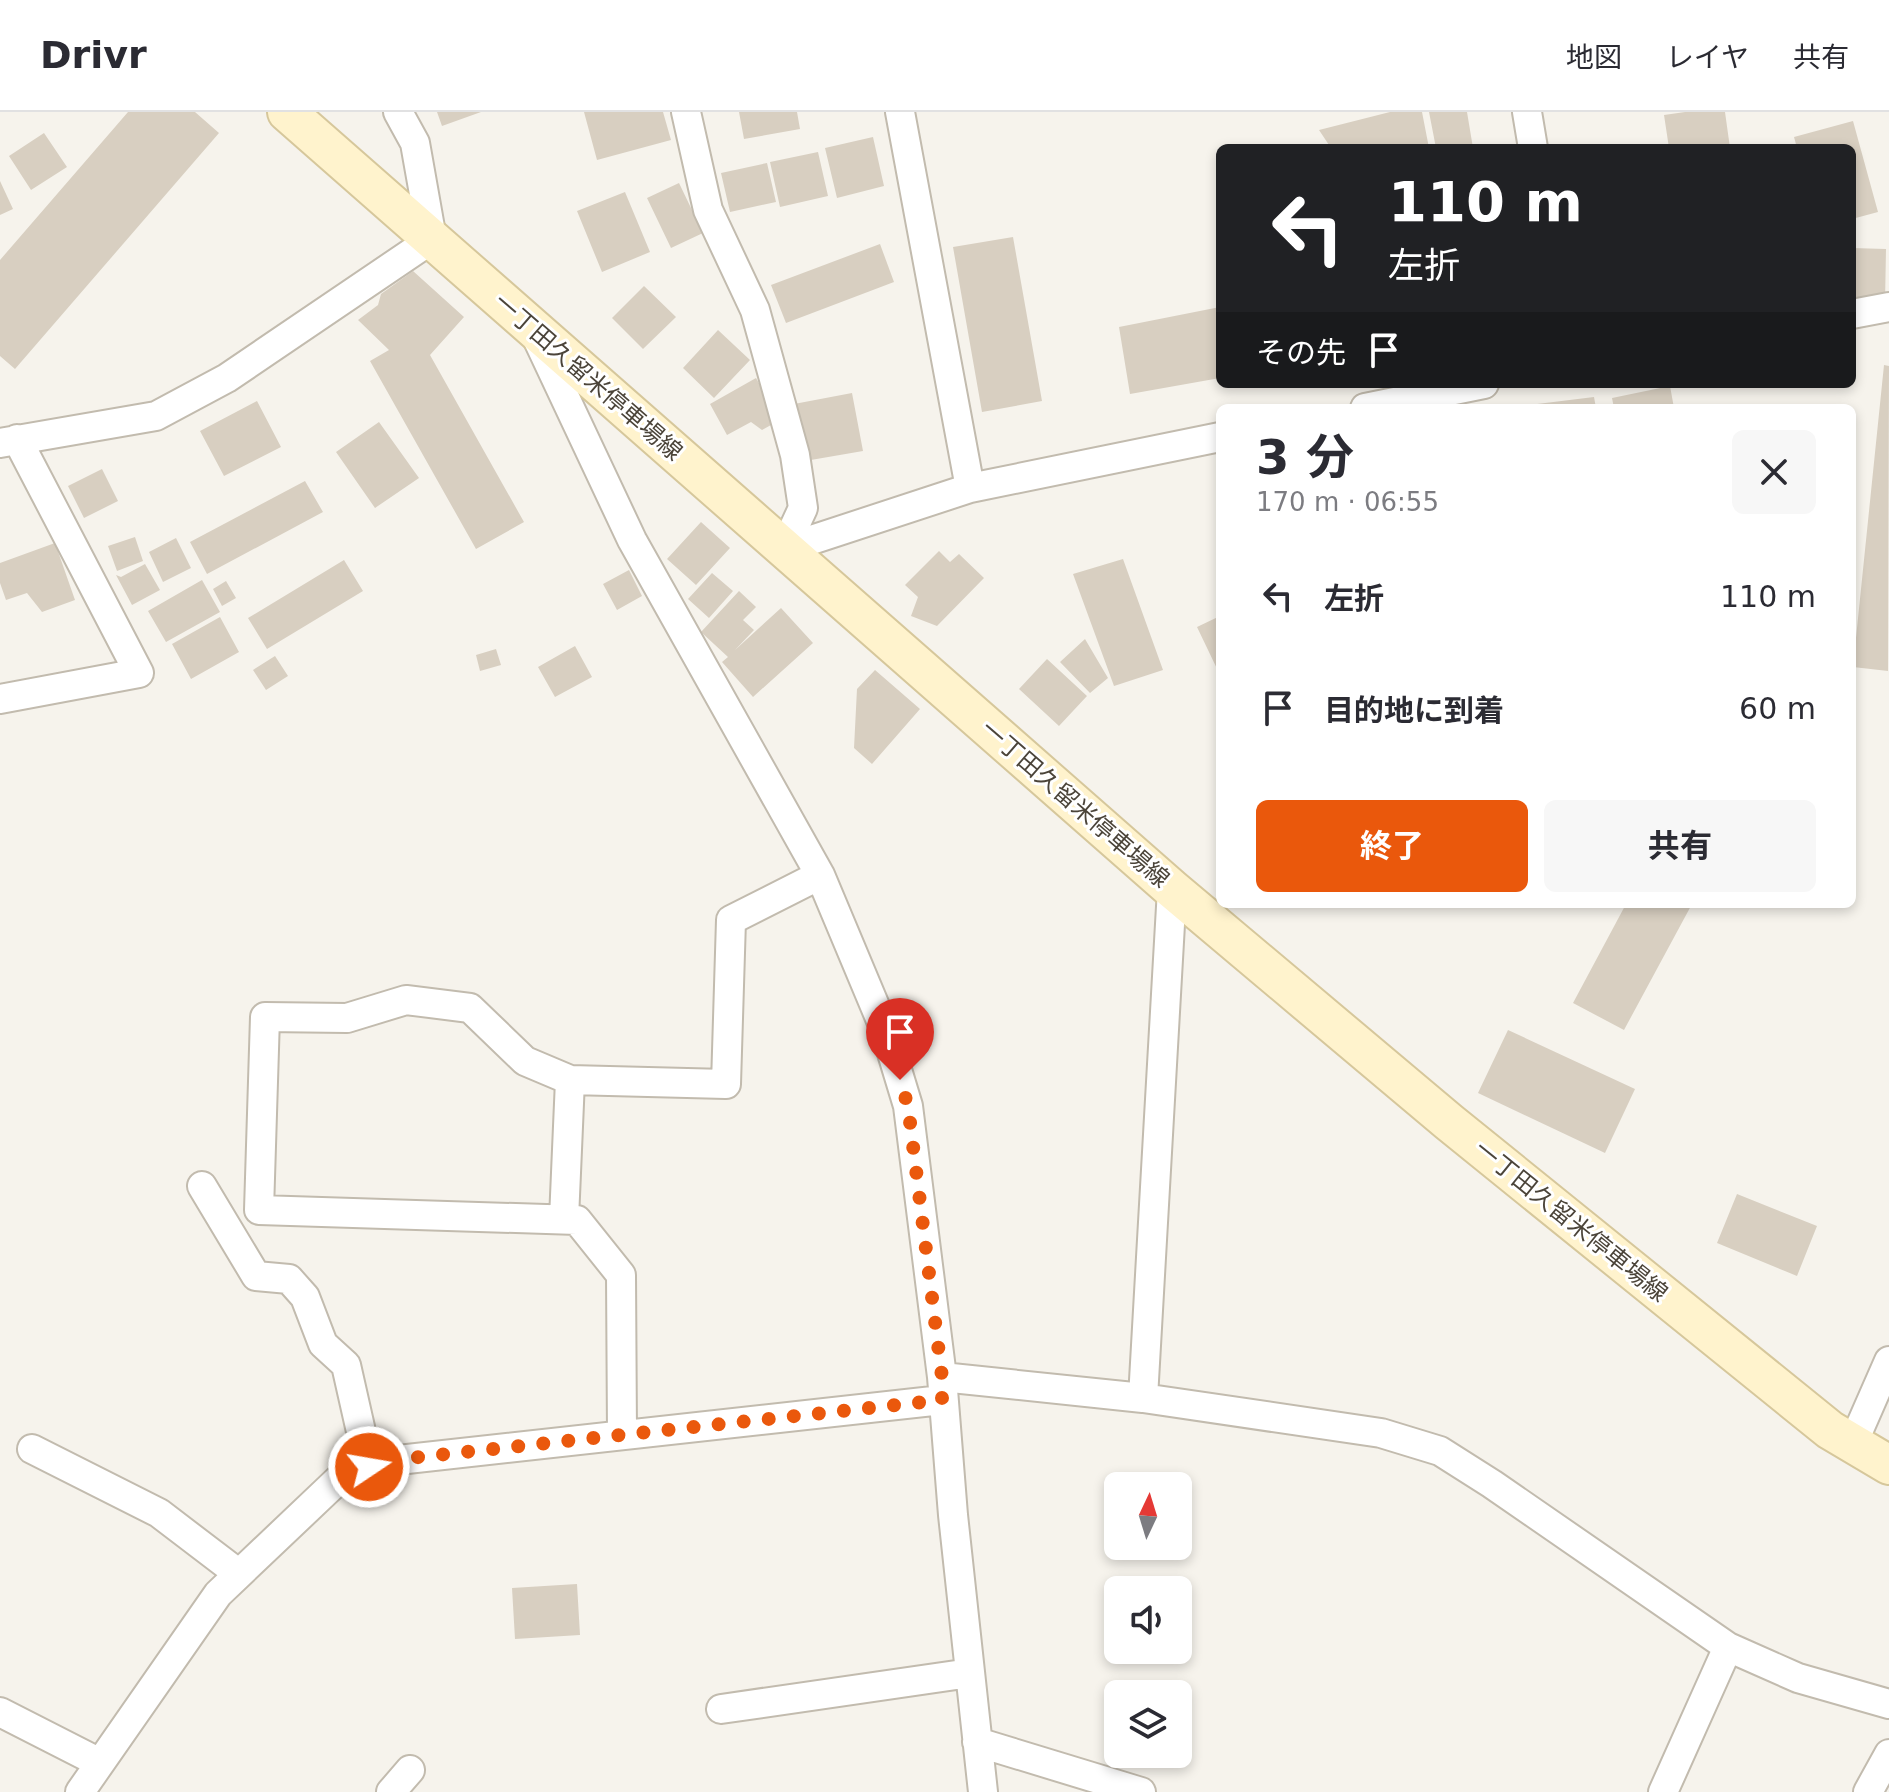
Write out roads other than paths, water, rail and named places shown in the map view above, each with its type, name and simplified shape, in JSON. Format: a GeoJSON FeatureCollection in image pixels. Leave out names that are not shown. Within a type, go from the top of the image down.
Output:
{"type":"FeatureCollection","features":[{"type":"Feature","properties":{"kind":"main road","name":"一丁田久留米停車場線"},"geometry":{"type":"LineString","coordinates":[[287,112],[1172,889],[1449,1122],[1830,1430],[1889,1465]]}},
{"type":"Feature","properties":{"kind":"street"},"geometry":{"type":"LineString","coordinates":[[0,699],[139,673],[9,441],[156,416],[227,378],[432,239],[415,143],[398,112]]}},
{"type":"Feature","properties":{"kind":"street"},"geometry":{"type":"LineString","coordinates":[[686,112],[708,210],[755,310],[795,455],[803,508],[784,549]]}},
{"type":"Feature","properties":{"kind":"street"},"geometry":{"type":"LineString","coordinates":[[900,112],[970,488]]}},
{"type":"Feature","properties":{"kind":"street"},"geometry":{"type":"LineString","coordinates":[[1527,112],[1532,144]]}},
{"type":"Feature","properties":{"kind":"street"},"geometry":{"type":"LineString","coordinates":[[1856,313],[1889,307]]}},
{"type":"Feature","properties":{"kind":"street"},"geometry":{"type":"LineString","coordinates":[[532,327],[632,540],[820,875],[885,1030],[908,1106],[942,1388],[983,1792]]}},
{"type":"Feature","properties":{"kind":"street"},"geometry":{"type":"LineString","coordinates":[[1385,404],[1464,388]]}},
{"type":"Feature","properties":{"kind":"street"},"geometry":{"type":"LineString","coordinates":[[784,549],[970,488],[1216,438]]}},
{"type":"Feature","properties":{"kind":"street"},"geometry":{"type":"LineString","coordinates":[[622,1434],[621,1275],[577,1220],[259,1210],[265,1017],[347,1018],[406,1000],[470,1008],[525,1061],[570,1080],[726,1084],[731,920],[820,875]]}},
{"type":"Feature","properties":{"kind":"street"},"geometry":{"type":"LineString","coordinates":[[1143,1398],[1172,889]]}},
{"type":"Feature","properties":{"kind":"street"},"geometry":{"type":"LineString","coordinates":[[564,1219],[570,1080]]}},
{"type":"Feature","properties":{"kind":"street"},"geometry":{"type":"LineString","coordinates":[[202,1186],[256,1276],[289,1279],[305,1297],[323,1344],[346,1365],[369,1467]]}},
{"type":"Feature","properties":{"kind":"street"},"geometry":{"type":"LineString","coordinates":[[1853,1443],[1889,1361]]}},
{"type":"Feature","properties":{"kind":"street"},"geometry":{"type":"LineString","coordinates":[[80,1792],[218,1594],[338,1480],[380,1462],[622,1434],[942,1388],[1143,1398],[1381,1433],[1440,1451],[1728,1647],[1798,1678],[1889,1704]]}},
{"type":"Feature","properties":{"kind":"street"},"geometry":{"type":"LineString","coordinates":[[32,1449],[159,1513],[239,1574]]}},
{"type":"Feature","properties":{"kind":"street"},"geometry":{"type":"LineString","coordinates":[[1663,1792],[1728,1647]]}},
{"type":"Feature","properties":{"kind":"street"},"geometry":{"type":"LineString","coordinates":[[721,1709],[970,1673]]}},
{"type":"Feature","properties":{"kind":"street"},"geometry":{"type":"LineString","coordinates":[[0,1712],[100,1763]]}},
{"type":"Feature","properties":{"kind":"street"},"geometry":{"type":"LineString","coordinates":[[977,1742],[1141,1792]]}},
{"type":"Feature","properties":{"kind":"street"},"geometry":{"type":"LineString","coordinates":[[1868,1792],[1889,1754]]}},
{"type":"Feature","properties":{"kind":"street"},"geometry":{"type":"LineString","coordinates":[[391,1792],[410,1770]]}}]}
